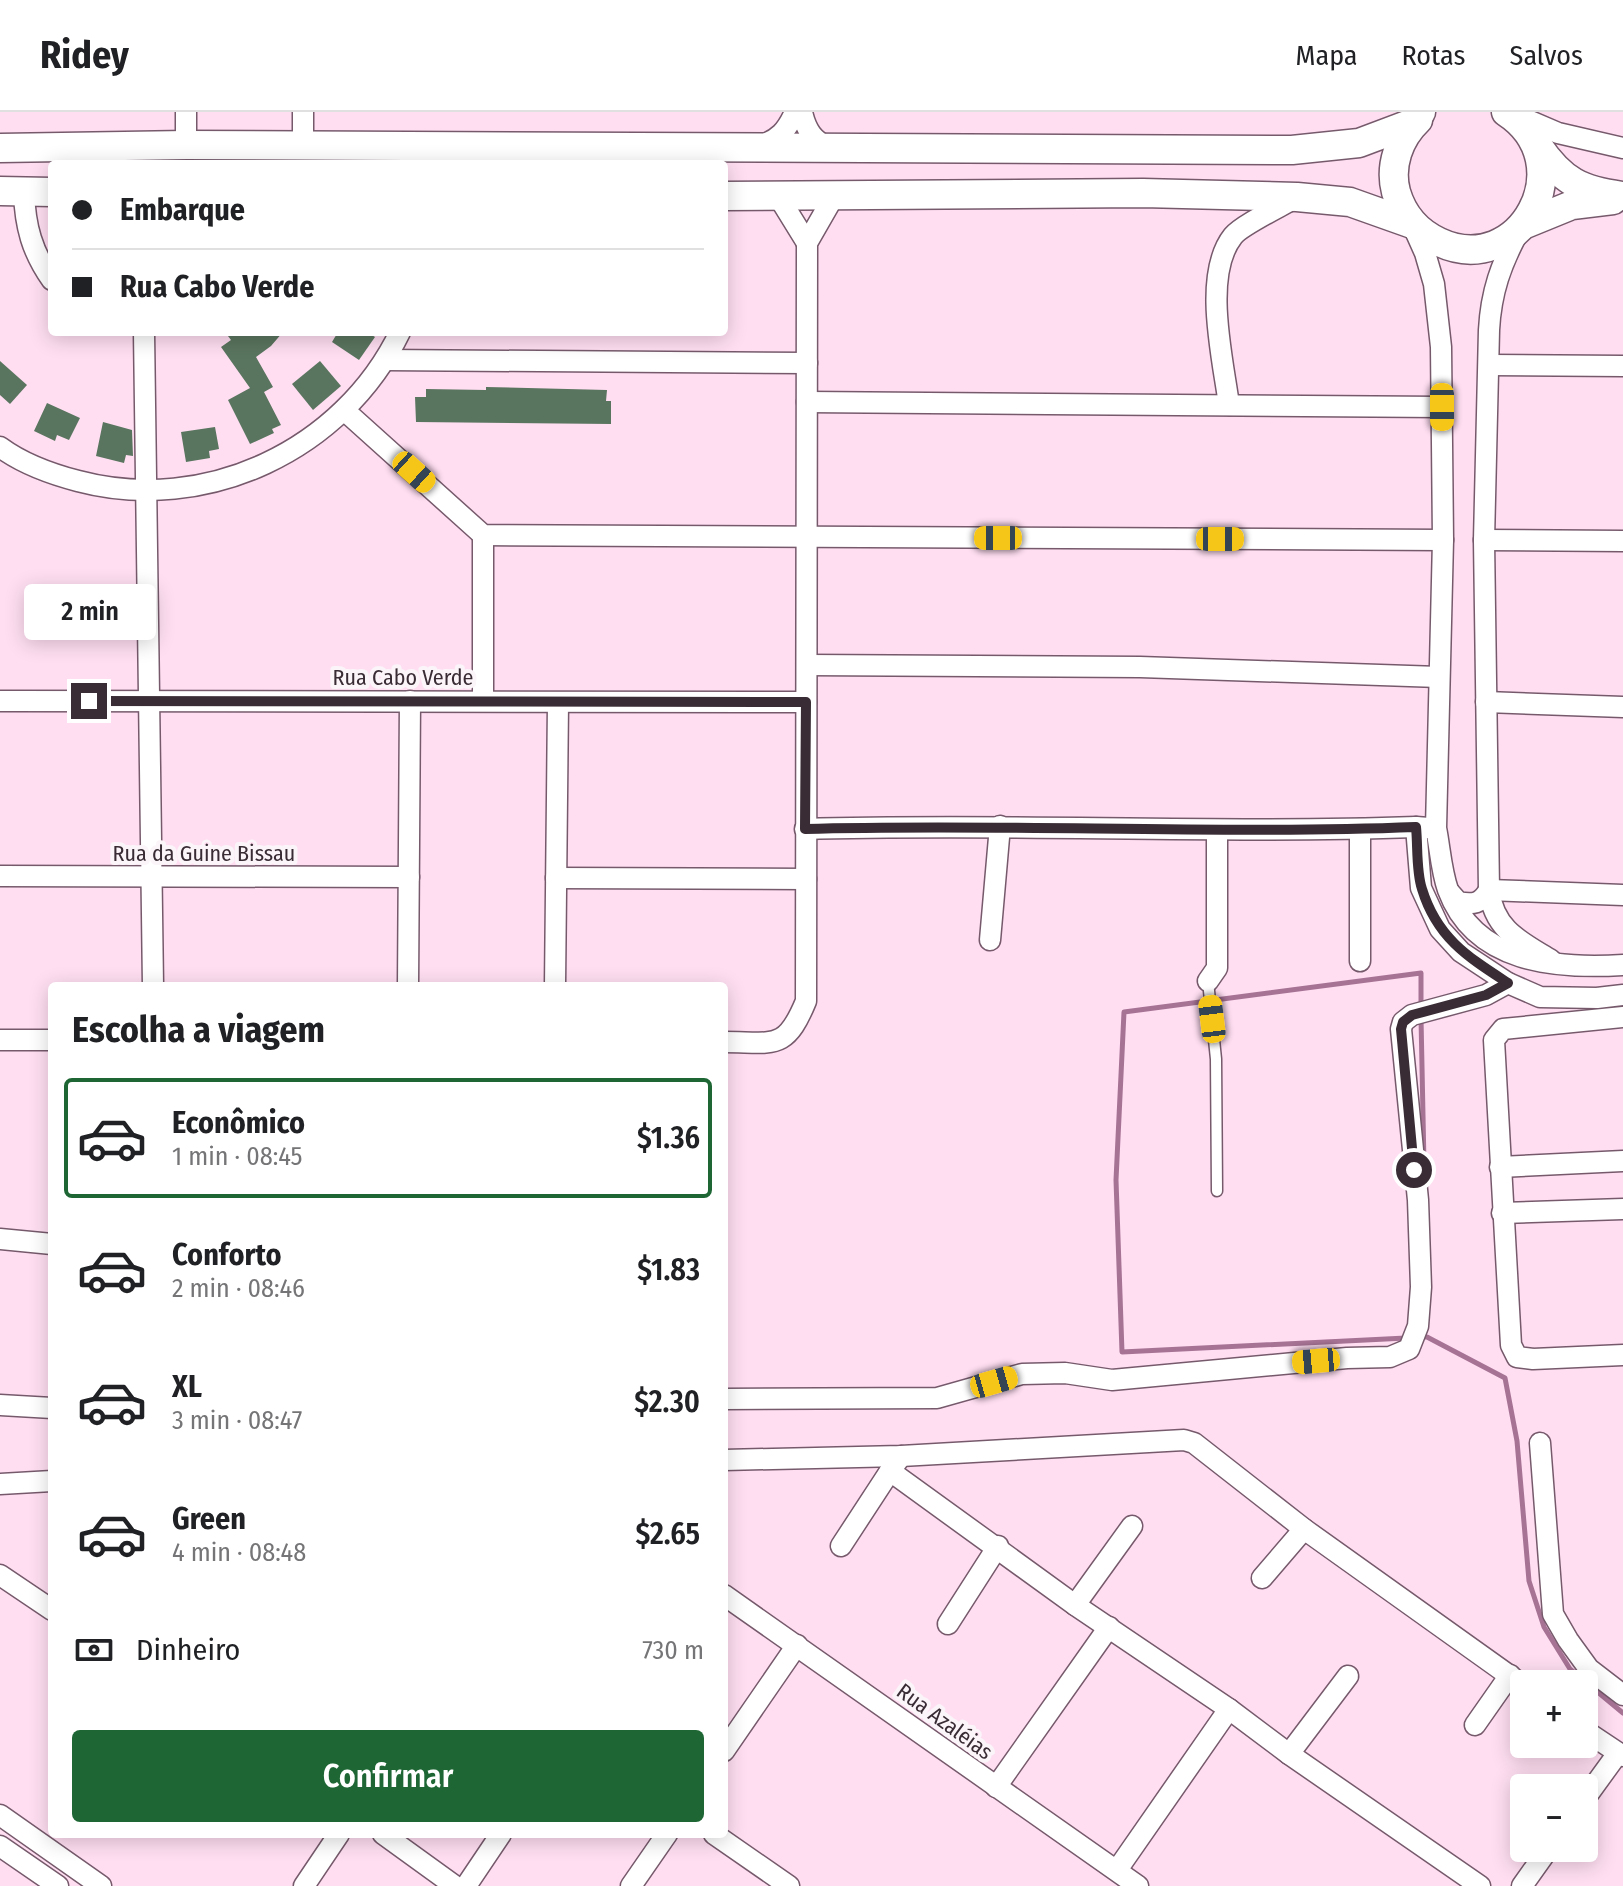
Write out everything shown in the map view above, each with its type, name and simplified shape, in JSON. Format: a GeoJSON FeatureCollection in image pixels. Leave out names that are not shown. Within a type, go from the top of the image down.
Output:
{"type":"FeatureCollection","features":[{"type":"Feature","properties":{"kind":"street"},"geometry":{"type":"LineString","coordinates":[[186,112],[186,145]]}},
{"type":"Feature","properties":{"kind":"street"},"geometry":{"type":"LineString","coordinates":[[303,112],[303,146]]}},
{"type":"Feature","properties":{"kind":"street"},"geometry":{"type":"LineString","coordinates":[[750,149],[770,143],[786,131],[795,112]]}},
{"type":"Feature","properties":{"kind":"street"},"geometry":{"type":"LineString","coordinates":[[802,112],[808,131],[819,143],[834,149]]}},
{"type":"Feature","properties":{"kind":"street"},"geometry":{"type":"LineString","coordinates":[[1508,112],[1518,120],[1552,167],[1565,179],[1623,198]]}},
{"type":"Feature","properties":{"kind":"street"},"geometry":{"type":"LineString","coordinates":[[1508,112],[1558,133],[1623,148]]}},
{"type":"Feature","properties":{"kind":"street"},"geometry":{"type":"LineString","coordinates":[[0,148],[186,145],[1292,150],[1359,143],[1421,115]]}},
{"type":"Feature","properties":{"kind":"street"},"geometry":{"type":"LineString","coordinates":[[1421,115],[1402,140],[1395,161],[1394,183],[1400,205],[1425,253],[1434,284],[1441,347],[1443,540],[1439,677],[1421,888],[1440,929],[1461,952],[1508,983],[1540,997],[1623,995]]}},
{"type":"Feature","properties":{"kind":"street"},"geometry":{"type":"LineString","coordinates":[[1533,138],[1540,155],[1540,192],[1506,255],[1491,299],[1484,540],[1489,890],[1491,907],[1498,922],[1514,937],[1558,964]]}},
{"type":"Feature","properties":{"kind":"street"},"geometry":{"type":"LineString","coordinates":[[25,192],[27,228],[32,247],[48,273]]}},
{"type":"Feature","properties":{"kind":"street"},"geometry":{"type":"LineString","coordinates":[[728,196],[1143,193],[1297,197],[1350,202],[1412,224],[1437,241],[1467,249],[1487,246],[1506,238],[1523,225],[1572,205],[1623,198]]}},
{"type":"Feature","properties":{"kind":"street"},"geometry":{"type":"LineString","coordinates":[[778,196],[807,243]]}},
{"type":"Feature","properties":{"kind":"street"},"geometry":{"type":"LineString","coordinates":[[728,1042],[773,1042],[787,1036],[797,1023],[806,1001],[807,243],[834,196]]}},
{"type":"Feature","properties":{"kind":"street"},"geometry":{"type":"LineString","coordinates":[[1229,405],[1215,299],[1223,255],[1234,234],[1297,197]]}},
{"type":"Feature","properties":{"kind":"street"},"geometry":{"type":"LineString","coordinates":[[144,336],[153,982]]}},
{"type":"Feature","properties":{"kind":"street"},"geometry":{"type":"LineString","coordinates":[[0,447],[53,474],[99,487],[146,491],[194,487],[240,475],[284,456],[324,429],[386,360],[398,336]]}},
{"type":"Feature","properties":{"kind":"street"},"geometry":{"type":"LineString","coordinates":[[386,360],[807,363]]}},
{"type":"Feature","properties":{"kind":"street"},"geometry":{"type":"LineString","coordinates":[[1490,365],[1623,366]]}},
{"type":"Feature","properties":{"kind":"street"},"geometry":{"type":"LineString","coordinates":[[807,402],[1442,407]]}},
{"type":"Feature","properties":{"kind":"street"},"geometry":{"type":"LineString","coordinates":[[344,410],[483,535],[1443,540]]}},
{"type":"Feature","properties":{"kind":"street"},"geometry":{"type":"LineString","coordinates":[[483,535],[483,701]]}},
{"type":"Feature","properties":{"kind":"street"},"geometry":{"type":"LineString","coordinates":[[1484,540],[1623,541]]}},
{"type":"Feature","properties":{"kind":"street"},"geometry":{"type":"LineString","coordinates":[[807,665],[1140,667],[1439,677]]}},
{"type":"Feature","properties":{"kind":"street","name":"Rua Cabo Verde"},"geometry":{"type":"LineString","coordinates":[[0,701],[806,702]]}},
{"type":"Feature","properties":{"kind":"street"},"geometry":{"type":"LineString","coordinates":[[408,982],[410,701]]}},
{"type":"Feature","properties":{"kind":"street"},"geometry":{"type":"LineString","coordinates":[[1486,702],[1623,707]]}},
{"type":"Feature","properties":{"kind":"street"},"geometry":{"type":"LineString","coordinates":[[555,982],[558,703]]}},
{"type":"Feature","properties":{"kind":"street"},"geometry":{"type":"LineString","coordinates":[[805,829],[1000,826],[1217,830],[1426,828]]}},
{"type":"Feature","properties":{"kind":"street"},"geometry":{"type":"LineString","coordinates":[[990,940],[1000,826]]}},
{"type":"Feature","properties":{"kind":"street"},"geometry":{"type":"LineString","coordinates":[[1426,828],[1449,892],[1462,917],[1479,936],[1503,952],[1523,959],[1576,967],[1623,965]]}},
{"type":"Feature","properties":{"kind":"street"},"geometry":{"type":"LineString","coordinates":[[1360,829],[1360,961]]}},
{"type":"Feature","properties":{"kind":"street"},"geometry":{"type":"LineString","coordinates":[[1209,986],[1217,968],[1217,830]]}},
{"type":"Feature","properties":{"kind":"street","name":"Rua da Guine Bissau"},"geometry":{"type":"LineString","coordinates":[[0,876],[409,877]]}},
{"type":"Feature","properties":{"kind":"street"},"geometry":{"type":"LineString","coordinates":[[556,878],[806,879]]}},
{"type":"Feature","properties":{"kind":"street"},"geometry":{"type":"LineString","coordinates":[[1449,892],[1458,902],[1472,904],[1483,900],[1489,890]]}},
{"type":"Feature","properties":{"kind":"street"},"geometry":{"type":"LineString","coordinates":[[1489,890],[1623,895]]}},
{"type":"Feature","properties":{"kind":"street"},"geometry":{"type":"LineString","coordinates":[[728,1399],[937,1398],[1022,1374],[1065,1373],[1112,1380],[1347,1358],[1390,1357],[1409,1349],[1418,1326],[1421,1287],[1418,1200],[1401,1029],[1403,1022],[1412,1015],[1486,995],[1508,983]]}},
{"type":"Feature","properties":{"kind":"street"},"geometry":{"type":"LineString","coordinates":[[1623,1017],[1503,1029],[1494,1040],[1511,1345],[1517,1357],[1533,1359],[1623,1355]]}},
{"type":"Feature","properties":{"kind":"street"},"geometry":{"type":"LineString","coordinates":[[0,1040],[48,1040]]}},
{"type":"Feature","properties":{"kind":"street"},"geometry":{"type":"LineString","coordinates":[[1500,1167],[1623,1161]]}},
{"type":"Feature","properties":{"kind":"street"},"geometry":{"type":"LineString","coordinates":[[1502,1213],[1623,1209]]}},
{"type":"Feature","properties":{"kind":"street"},"geometry":{"type":"LineString","coordinates":[[0,1239],[48,1244]]}},
{"type":"Feature","properties":{"kind":"street"},"geometry":{"type":"LineString","coordinates":[[0,1405],[48,1408]]}},
{"type":"Feature","properties":{"kind":"street"},"geometry":{"type":"LineString","coordinates":[[728,1460],[896,1463],[1184,1440],[1194,1443],[1304,1529],[1510,1676]]}},
{"type":"Feature","properties":{"kind":"street"},"geometry":{"type":"LineString","coordinates":[[1540,1443],[1553,1614],[1589,1669],[1623,1695]]}},
{"type":"Feature","properties":{"kind":"street"},"geometry":{"type":"LineString","coordinates":[[841,1546],[896,1463]]}},
{"type":"Feature","properties":{"kind":"street"},"geometry":{"type":"LineString","coordinates":[[896,1463],[1075,1605],[1480,1886]]}},
{"type":"Feature","properties":{"kind":"street"},"geometry":{"type":"LineString","coordinates":[[0,1484],[48,1481]]}},
{"type":"Feature","properties":{"kind":"street"},"geometry":{"type":"LineString","coordinates":[[1075,1605],[1132,1526]]}},
{"type":"Feature","properties":{"kind":"street"},"geometry":{"type":"LineString","coordinates":[[1262,1578],[1304,1529]]}},
{"type":"Feature","properties":{"kind":"street"},"geometry":{"type":"LineString","coordinates":[[948,1624],[998,1546]]}},
{"type":"Feature","properties":{"kind":"street"},"geometry":{"type":"LineString","coordinates":[[0,1575],[48,1607]]}},
{"type":"Feature","properties":{"kind":"street","name":"Rua Azaléias"},"geometry":{"type":"LineString","coordinates":[[728,1598],[1138,1886]]}},
{"type":"Feature","properties":{"kind":"street"},"geometry":{"type":"LineString","coordinates":[[996,1787],[1109,1627]]}},
{"type":"Feature","properties":{"kind":"street"},"geometry":{"type":"LineString","coordinates":[[728,1745],[797,1645]]}},
{"type":"Feature","properties":{"kind":"street"},"geometry":{"type":"LineString","coordinates":[[1289,1754],[1348,1676]]}},
{"type":"Feature","properties":{"kind":"street"},"geometry":{"type":"LineString","coordinates":[[1475,1725],[1510,1688]]}},
{"type":"Feature","properties":{"kind":"street"},"geometry":{"type":"LineString","coordinates":[[1117,1870],[1229,1709]]}},
{"type":"Feature","properties":{"kind":"street"},"geometry":{"type":"LineString","coordinates":[[1598,1739],[1621,1754],[1598,1783]]}},
{"type":"Feature","properties":{"kind":"street"},"geometry":{"type":"LineString","coordinates":[[0,1815],[101,1886]]}},
{"type":"Feature","properties":{"kind":"street"},"geometry":{"type":"LineString","coordinates":[[304,1886],[336,1838]]}},
{"type":"Feature","properties":{"kind":"street"},"geometry":{"type":"LineString","coordinates":[[389,1838],[455,1886]]}},
{"type":"Feature","properties":{"kind":"street"},"geometry":{"type":"LineString","coordinates":[[466,1886],[498,1838]]}},
{"type":"Feature","properties":{"kind":"street"},"geometry":{"type":"LineString","coordinates":[[631,1886],[664,1838]]}},
{"type":"Feature","properties":{"kind":"street"},"geometry":{"type":"LineString","coordinates":[[720,1838],[789,1886]]}},
{"type":"Feature","properties":{"kind":"street"},"geometry":{"type":"LineString","coordinates":[[0,1846],[58,1886]]}},
{"type":"Feature","properties":{"kind":"street"},"geometry":{"type":"LineString","coordinates":[[1522,1886],[1539,1862]]}},
{"type":"Feature","properties":{"kind":"lane"},"geometry":{"type":"LineString","coordinates":[[1209,986],[1216,1059],[1217,1191]]}},
{"type":"Feature","properties":{"kind":"building"},"geometry":{"type":"Polygon","coordinates":[[[228,336],[280,336],[256,357],[273,387],[264,392],[281,425],[272,429],[274,433],[250,444],[228,400],[250,388],[221,347],[231,340],[228,336]]]}},
{"type":"Feature","properties":{"kind":"building"},"geometry":{"type":"Polygon","coordinates":[[[336,336],[375,337],[359,360],[332,342],[336,336]]]}},
{"type":"Feature","properties":{"kind":"building"},"geometry":{"type":"Polygon","coordinates":[[[0,361],[27,385],[10,404],[0,395],[0,361]]]}},
{"type":"Feature","properties":{"kind":"building"},"geometry":{"type":"Polygon","coordinates":[[[320,361],[341,386],[313,410],[292,384],[320,361]]]}},
{"type":"Feature","properties":{"kind":"building"},"geometry":{"type":"Polygon","coordinates":[[[486,387],[607,390],[606,401],[611,401],[611,424],[416,422],[415,397],[426,397],[426,389],[486,390],[486,387]]]}},
{"type":"Feature","properties":{"kind":"building"},"geometry":{"type":"Polygon","coordinates":[[[47,403],[80,418],[69,440],[57,435],[55,441],[34,431],[47,403]]]}},
{"type":"Feature","properties":{"kind":"building"},"geometry":{"type":"Polygon","coordinates":[[[103,422],[132,430],[133,456],[126,455],[124,463],[96,456],[103,422]]]}},
{"type":"Feature","properties":{"kind":"building"},"geometry":{"type":"Polygon","coordinates":[[[215,427],[219,449],[209,451],[210,458],[186,462],[181,432],[215,427]]]}},
{"type":"Feature","properties":{"kind":"waterway"},"geometry":{"type":"LineString","coordinates":[[1406,1338],[1122,1352],[1116,1180],[1124,1012],[1421,973],[1421,1008]]}},
{"type":"Feature","properties":{"kind":"waterway"},"geometry":{"type":"LineString","coordinates":[[1421,1018],[1424,1164]]}},
{"type":"Feature","properties":{"kind":"waterway"},"geometry":{"type":"LineString","coordinates":[[1420,1337],[1427,1337],[1505,1378],[1517,1441],[1529,1581],[1544,1627],[1570,1669],[1623,1713]]}},
{"type":"Feature","properties":{"kind":"route"},"geometry":{"type":"LineString","coordinates":[[89,701],[806,702],[805,829],[1416,827],[1421,888],[1440,929],[1461,952],[1508,983],[1486,995],[1412,1015],[1403,1022],[1401,1029],[1414,1170]]}}]}
